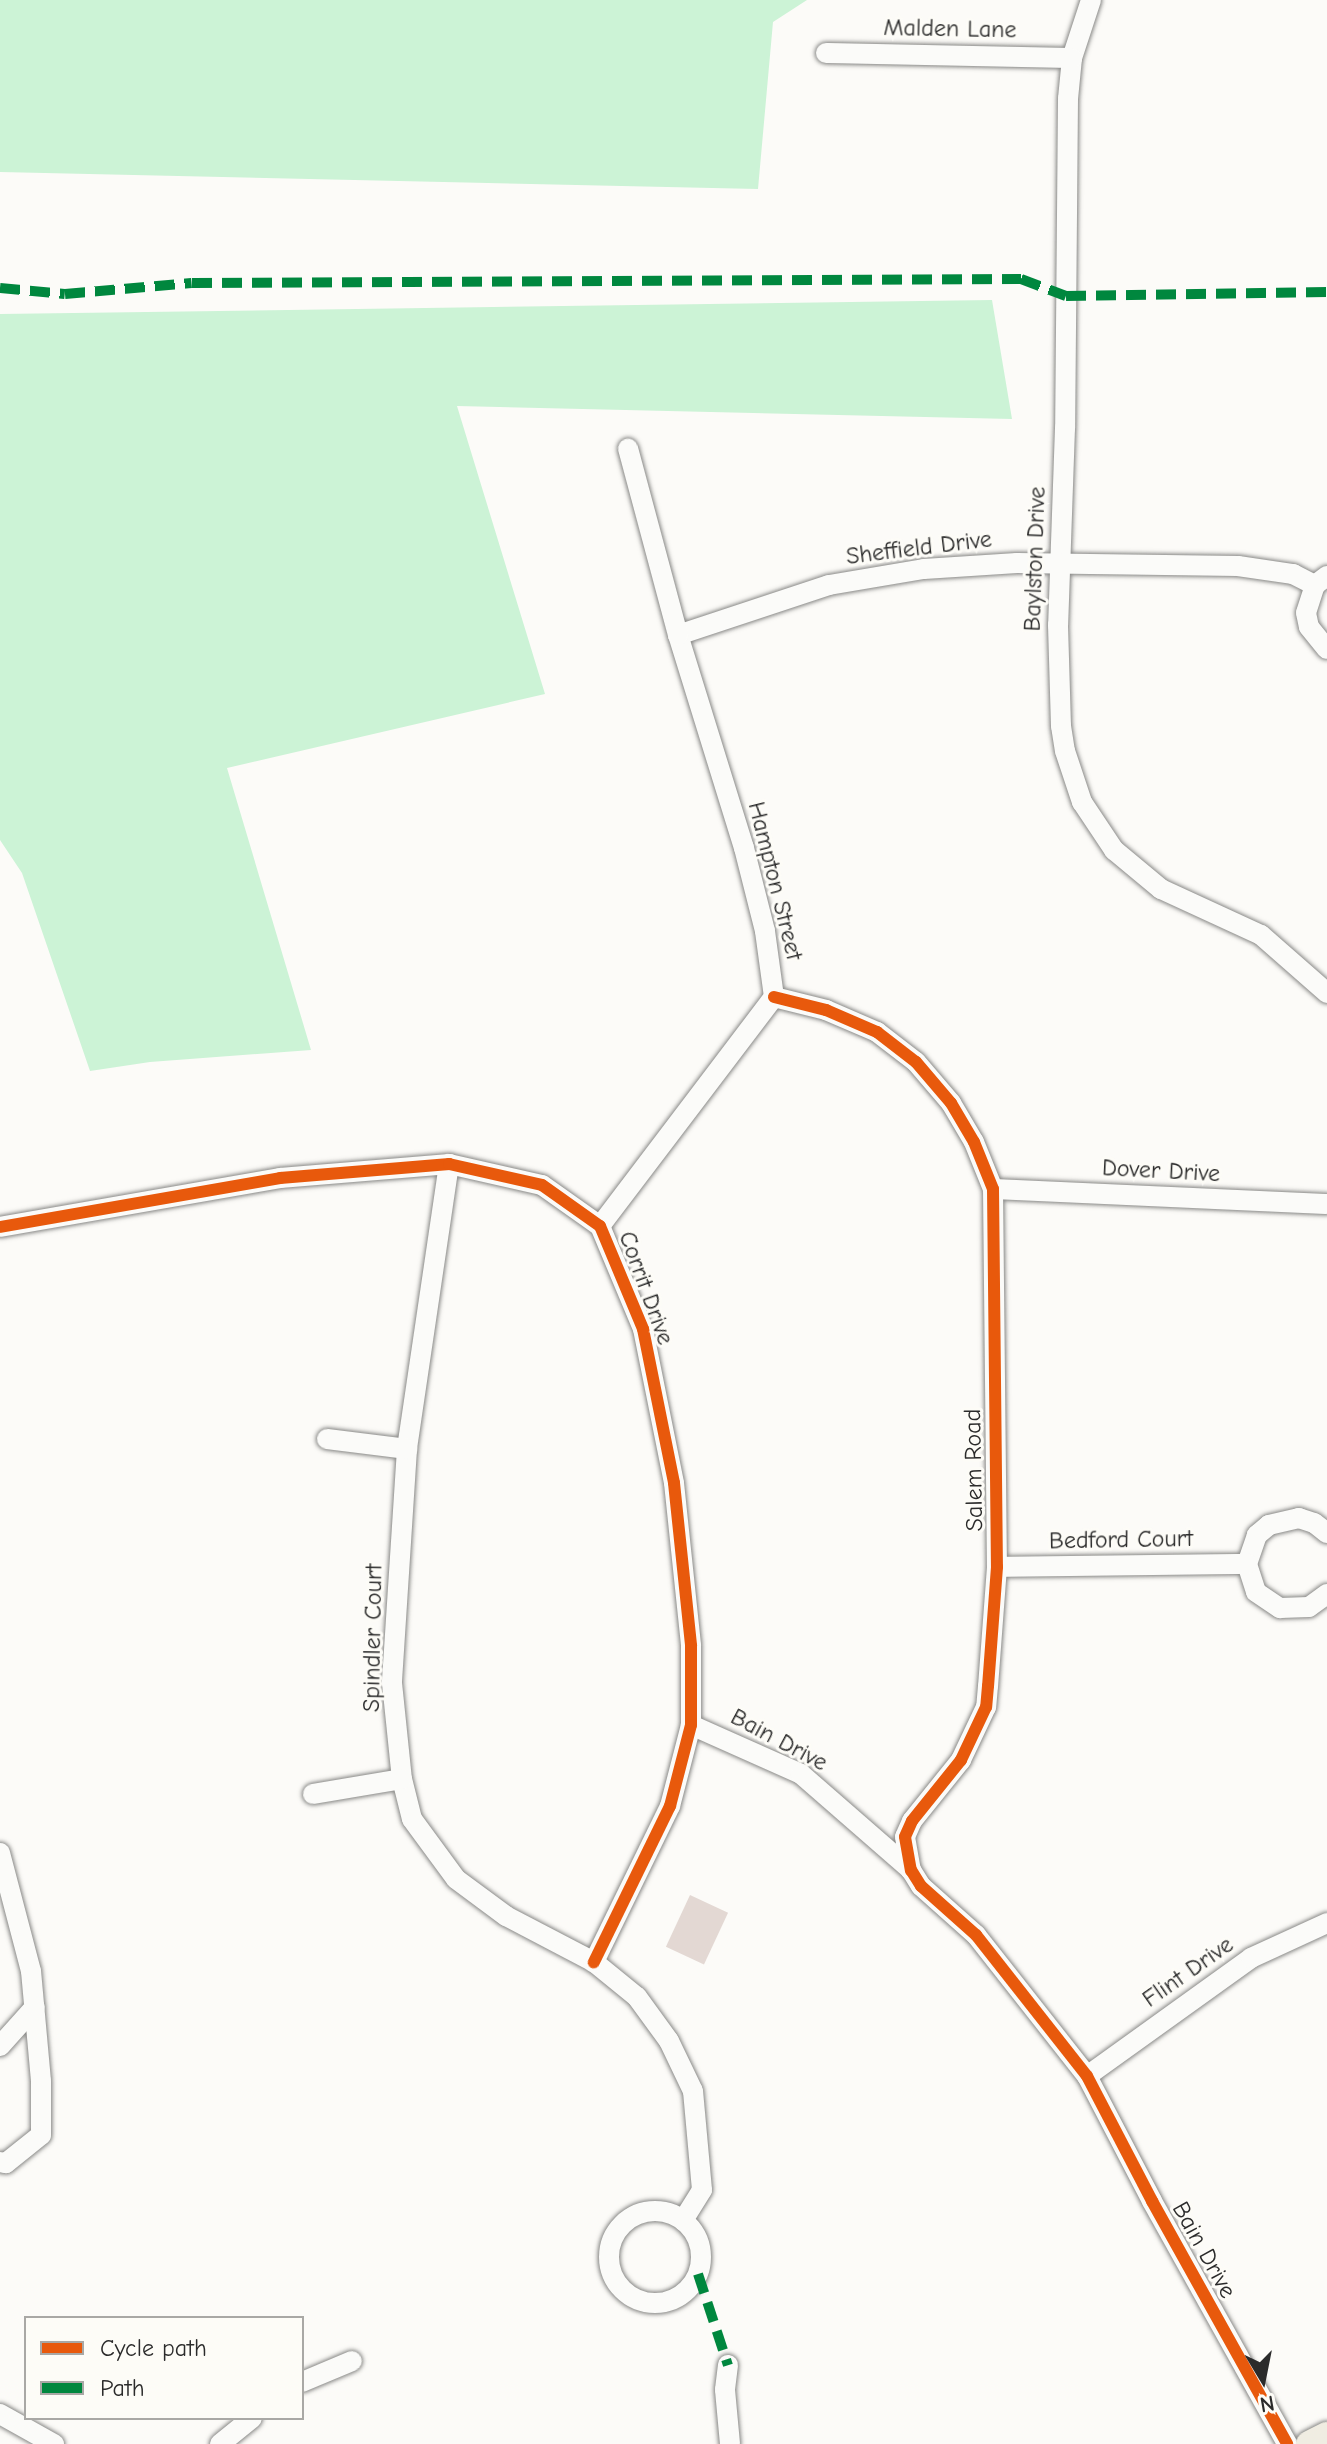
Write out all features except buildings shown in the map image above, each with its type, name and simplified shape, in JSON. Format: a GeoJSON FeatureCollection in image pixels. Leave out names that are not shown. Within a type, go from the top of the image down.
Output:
{"type":"FeatureCollection","features":[{"type":"Feature","properties":{"kind":"main road"},"geometry":{"type":"LineString","coordinates":[[1309,2444],[1327,2435]]}},
{"type":"Feature","properties":{"kind":"street","name":"Baylston Drive"},"geometry":{"type":"LineString","coordinates":[[1091,0],[1072,58],[1068,99],[1062,563],[1058,625],[1061,726],[1071,774],[1097,827],[1138,872],[1161,889],[1261,935],[1327,993]]}},
{"type":"Feature","properties":{"kind":"street","name":"Malden Lane"},"geometry":{"type":"LineString","coordinates":[[826,53],[1072,58]]}},
{"type":"Feature","properties":{"kind":"street","name":"Hampton Street"},"geometry":{"type":"LineString","coordinates":[[600,1226],[774,997],[765,931],[744,848],[678,635],[628,449]]}},
{"type":"Feature","properties":{"kind":"street","name":"Sheffield Drive"},"geometry":{"type":"LineString","coordinates":[[678,635],[829,585],[924,569],[1062,563],[1238,566],[1321,580],[1309,598],[1309,627],[1327,649]]}},
{"type":"Feature","properties":{"kind":"street","name":"Salem Road"},"geometry":{"type":"LineString","coordinates":[[774,997],[826,1010],[877,1032],[916,1062],[959,1116],[974,1142],[993,1189],[997,1567],[986,1707],[961,1760],[912,1821],[905,1837],[911,1870]]}},
{"type":"Feature","properties":{"kind":"street","name":"Corrit Drive"},"geometry":{"type":"LineString","coordinates":[[0,1227],[280,1178],[449,1164],[542,1185],[600,1226],[643,1329],[674,1483],[691,1646],[691,1725],[670,1806],[594,1962]]}},
{"type":"Feature","properties":{"kind":"street","name":"Spindler Court"},"geometry":{"type":"LineString","coordinates":[[449,1164],[407,1449],[392,1683],[402,1779],[412,1819],[456,1879],[506,1916],[594,1962],[637,1997],[669,2041],[693,2091],[702,2190],[683,2221]]}},
{"type":"Feature","properties":{"kind":"street","name":"Dover Drive"},"geometry":{"type":"LineString","coordinates":[[993,1189],[1327,1204]]}},
{"type":"Feature","properties":{"kind":"street"},"geometry":{"type":"LineString","coordinates":[[327,1439],[407,1449]]}},
{"type":"Feature","properties":{"kind":"street"},"geometry":{"type":"LineString","coordinates":[[1327,1533],[1314,1523],[1299,1518],[1269,1525],[1257,1535],[1247,1564],[1256,1592],[1280,1608],[1309,1607],[1327,1594]]}},
{"type":"Feature","properties":{"kind":"street","name":"Bedford Court"},"geometry":{"type":"LineString","coordinates":[[997,1567],[1247,1564]]}},
{"type":"Feature","properties":{"kind":"street","name":"Bain Drive"},"geometry":{"type":"LineString","coordinates":[[691,1725],[801,1774],[911,1870],[921,1886],[976,1935],[1022,1989],[1087,2076],[1152,2201],[1287,2444]]}},
{"type":"Feature","properties":{"kind":"street"},"geometry":{"type":"LineString","coordinates":[[313,1794],[402,1779]]}},
{"type":"Feature","properties":{"kind":"street"},"geometry":{"type":"LineString","coordinates":[[0,1853],[31,1971],[41,2081],[41,2135],[6,2163],[0,2162]]}},
{"type":"Feature","properties":{"kind":"street","name":"Flint Drive"},"geometry":{"type":"LineString","coordinates":[[1087,2076],[1251,1958],[1327,1923]]}},
{"type":"Feature","properties":{"kind":"street"},"geometry":{"type":"LineString","coordinates":[[0,2046],[35,2007]]}},
{"type":"Feature","properties":{"kind":"street"},"geometry":{"type":"LineString","coordinates":[[655,2211],[683,2221],[694,2232],[701,2260],[690,2287],[664,2302],[634,2298],[622,2289],[610,2262],[611,2247],[627,2221],[655,2211]]}},
{"type":"Feature","properties":{"kind":"street"},"geometry":{"type":"LineString","coordinates":[[304,2381],[352,2361]]}},
{"type":"Feature","properties":{"kind":"street"},"geometry":{"type":"LineString","coordinates":[[728,2365],[725,2390],[730,2444]]}},
{"type":"Feature","properties":{"kind":"street"},"geometry":{"type":"LineString","coordinates":[[0,2414],[54,2444]]}},
{"type":"Feature","properties":{"kind":"street"},"geometry":{"type":"LineString","coordinates":[[220,2444],[250,2420]]}},
{"type":"Feature","properties":{"kind":"green space"},"geometry":{"type":"Polygon","coordinates":[[[0,0],[807,0],[773,22],[758,189],[0,172],[0,0]]]}},
{"type":"Feature","properties":{"kind":"green space"},"geometry":{"type":"Polygon","coordinates":[[[992,300],[1012,419],[457,406],[545,694],[227,768],[311,1050],[150,1062],[90,1071],[22,873],[0,840],[0,314],[992,300]]]}},
{"type":"Feature","properties":{"kind":"marked path"},"geometry":{"type":"LineString","coordinates":[[0,288],[65,294],[192,283],[1021,279],[1066,296],[1327,292]]}},
{"type":"Feature","properties":{"kind":"marked path"},"geometry":{"type":"LineString","coordinates":[[698,2274],[728,2365]]}},
{"type":"Feature","properties":{"kind":"cycle path"},"geometry":{"type":"LineString","coordinates":[[774,997],[826,1010],[877,1032],[916,1062],[951,1103],[974,1142],[993,1189],[997,1567],[986,1707],[961,1760],[912,1821],[905,1837],[911,1870],[921,1886],[976,1935],[1087,2076],[1152,2201],[1287,2444]]}},
{"type":"Feature","properties":{"kind":"cycle path"},"geometry":{"type":"LineString","coordinates":[[0,1227],[280,1178],[449,1164],[542,1185],[600,1226],[643,1329],[674,1483],[691,1646],[691,1725],[670,1806],[594,1962]]}}]}
